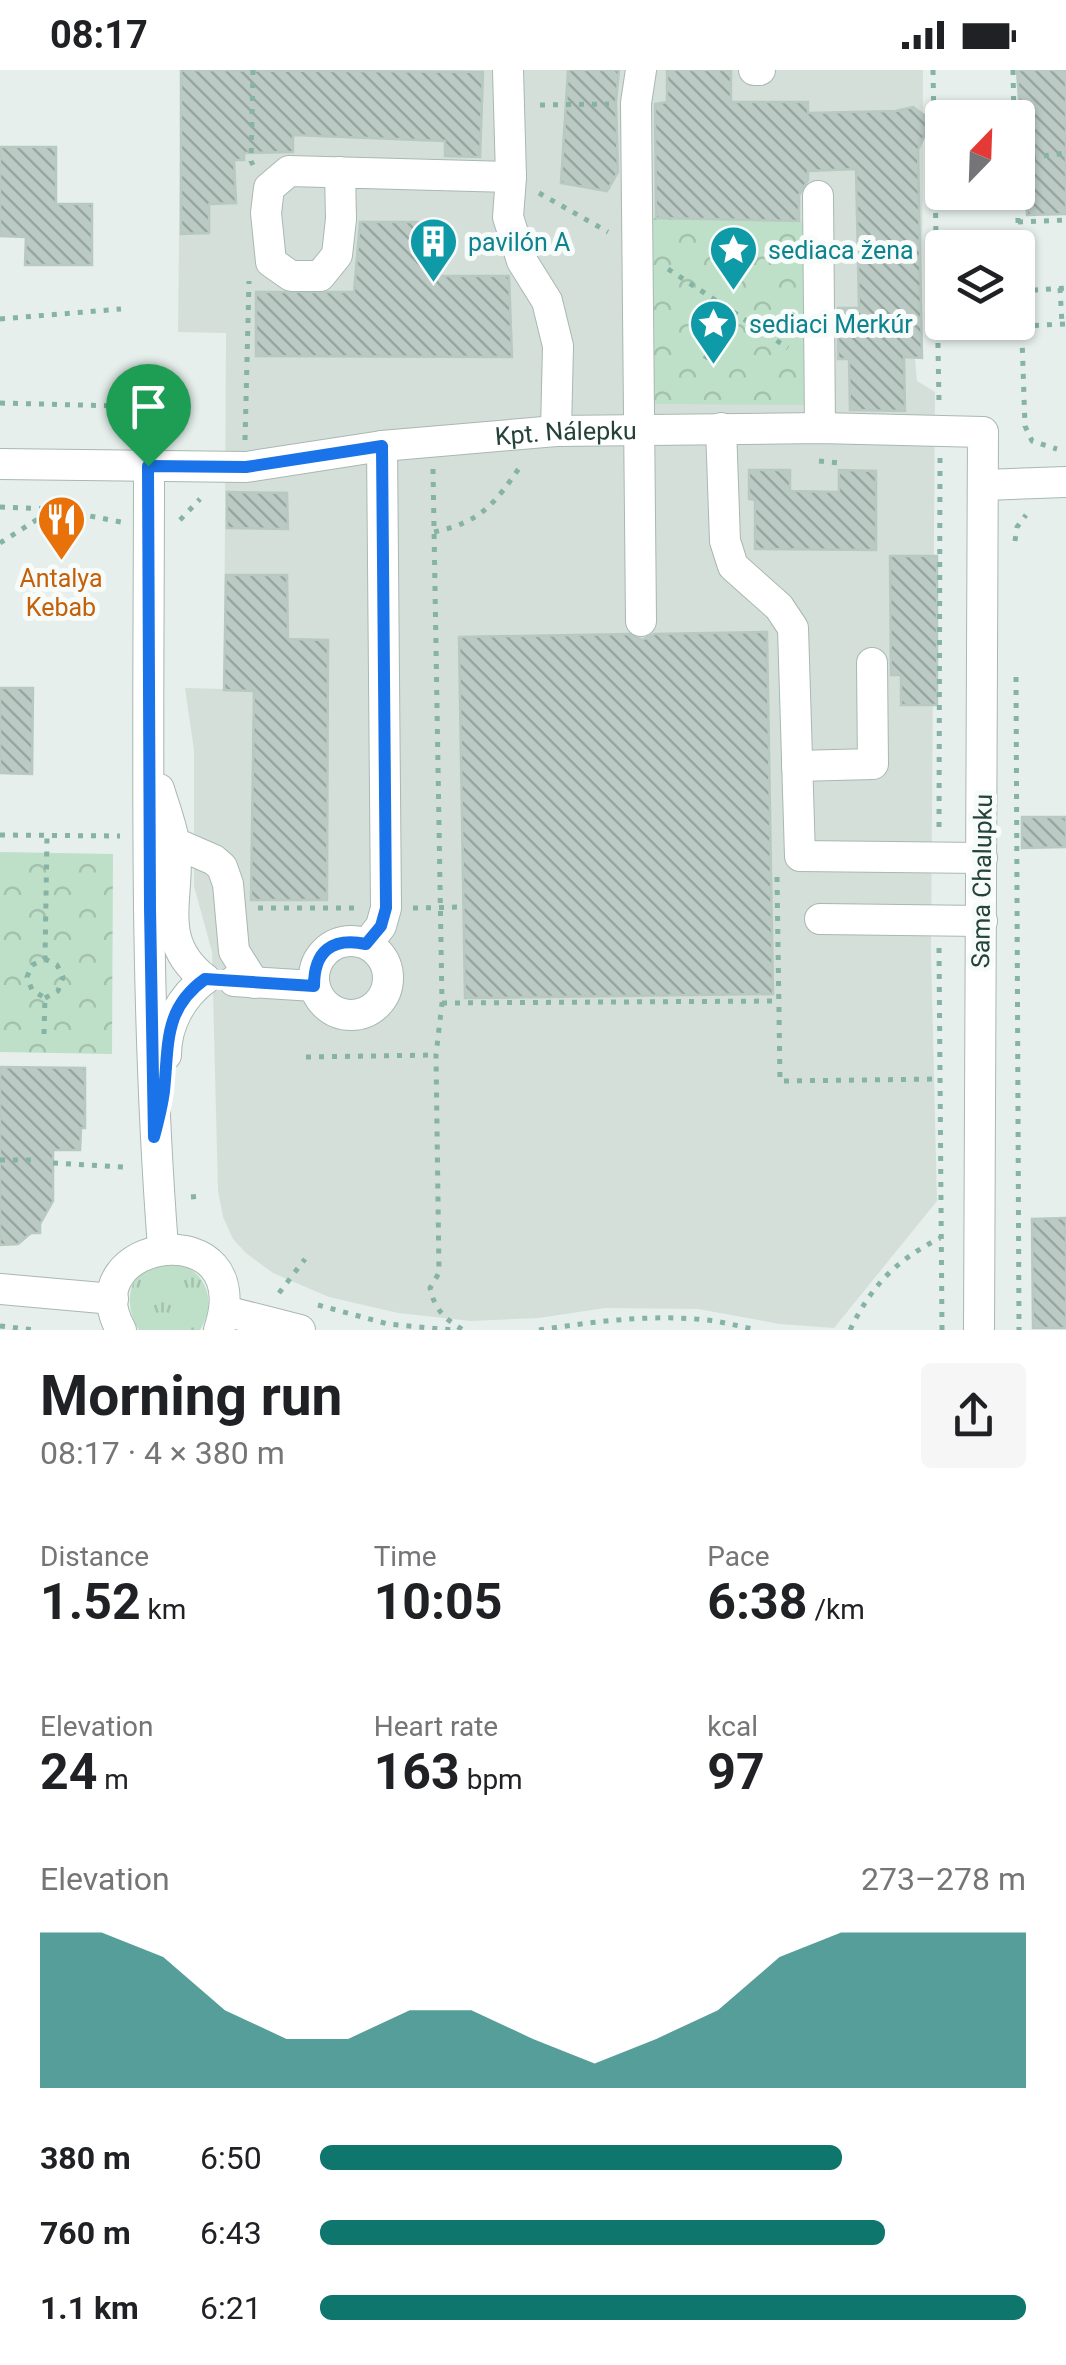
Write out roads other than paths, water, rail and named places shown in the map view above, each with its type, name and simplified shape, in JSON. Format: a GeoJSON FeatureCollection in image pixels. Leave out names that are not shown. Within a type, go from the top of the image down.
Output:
{"type":"FeatureCollection","features":[{"type":"Feature","properties":{"kind":"street"},"geometry":{"type":"LineString","coordinates":[[508,70],[508,217],[522,261],[548,300],[558,346],[556,431]]}},
{"type":"Feature","properties":{"kind":"street"},"geometry":{"type":"LineString","coordinates":[[641,70],[636,103],[641,622]]}},
{"type":"Feature","properties":{"kind":"street"},"geometry":{"type":"LineString","coordinates":[[340,172],[341,219],[336,254],[320,276],[291,276],[271,262],[266,213],[269,188],[289,172],[340,172],[511,178]]}},
{"type":"Feature","properties":{"kind":"street"},"geometry":{"type":"LineString","coordinates":[[818,196],[820,428]]}},
{"type":"Feature","properties":{"kind":"street"},"geometry":{"type":"LineString","coordinates":[[720,428],[725,541],[733,566],[780,607],[793,628],[800,856],[982,858]]}},
{"type":"Feature","properties":{"kind":"street","name":"Kpt. Nálepku"},"geometry":{"type":"LineString","coordinates":[[0,464],[246,467],[382,446],[556,431],[820,428],[983,432]]}},
{"type":"Feature","properties":{"kind":"street","name":"Sama Chalupku"},"geometry":{"type":"LineString","coordinates":[[979,1330],[983,432]]}},
{"type":"Feature","properties":{"kind":"street"},"geometry":{"type":"LineString","coordinates":[[366,944],[381,926],[386,908],[382,446]]}},
{"type":"Feature","properties":{"kind":"street"},"geometry":{"type":"LineString","coordinates":[[148,466],[154,1137],[164,1248]]}},
{"type":"Feature","properties":{"kind":"street"},"geometry":{"type":"LineString","coordinates":[[984,485],[1066,482]]}},
{"type":"Feature","properties":{"kind":"street"},"geometry":{"type":"LineString","coordinates":[[797,766],[873,764],[872,663]]}},
{"type":"Feature","properties":{"kind":"street"},"geometry":{"type":"LineString","coordinates":[[149,757],[175,843],[174,938],[190,968],[205,979]]}},
{"type":"Feature","properties":{"kind":"street"},"geometry":{"type":"LineString","coordinates":[[175,843],[222,867],[228,884],[234,952],[264,983]]}},
{"type":"Feature","properties":{"kind":"street"},"geometry":{"type":"LineString","coordinates":[[820,919],[982,921]]}},
{"type":"Feature","properties":{"kind":"street"},"geometry":{"type":"LineString","coordinates":[[152,994],[168,980],[264,983],[310,1000],[322,1004],[338,1014],[358,1016],[376,1007],[386,991],[386,964],[366,944],[350,941],[334,945],[321,955],[314,970],[310,1000]]}},
{"type":"Feature","properties":{"kind":"street"},"geometry":{"type":"LineString","coordinates":[[154,1137],[163,1095],[166,1040],[172,1021],[184,999],[205,979]]}},
{"type":"Feature","properties":{"kind":"street"},"geometry":{"type":"LineString","coordinates":[[122,1330],[116,1321],[114,1299],[118,1280],[129,1264],[144,1253],[164,1248],[184,1249],[202,1258],[216,1272],[224,1291],[222,1320],[307,1317]]}},
{"type":"Feature","properties":{"kind":"street"},"geometry":{"type":"LineString","coordinates":[[0,1289],[114,1299]]}},
{"type":"Feature","properties":{"kind":"place","name":"pavilón A"},"geometry":{"type":"Point","coordinates":[433,284]}},
{"type":"Feature","properties":{"kind":"place","name":"sediaca žena"},"geometry":{"type":"Point","coordinates":[733,292]}},
{"type":"Feature","properties":{"kind":"place","name":"sediaci Merkúr"},"geometry":{"type":"Point","coordinates":[714,366]}},
{"type":"Feature","properties":{"kind":"place","name":"Antalya Kebab"},"geometry":{"type":"Point","coordinates":[61,562]}}]}
